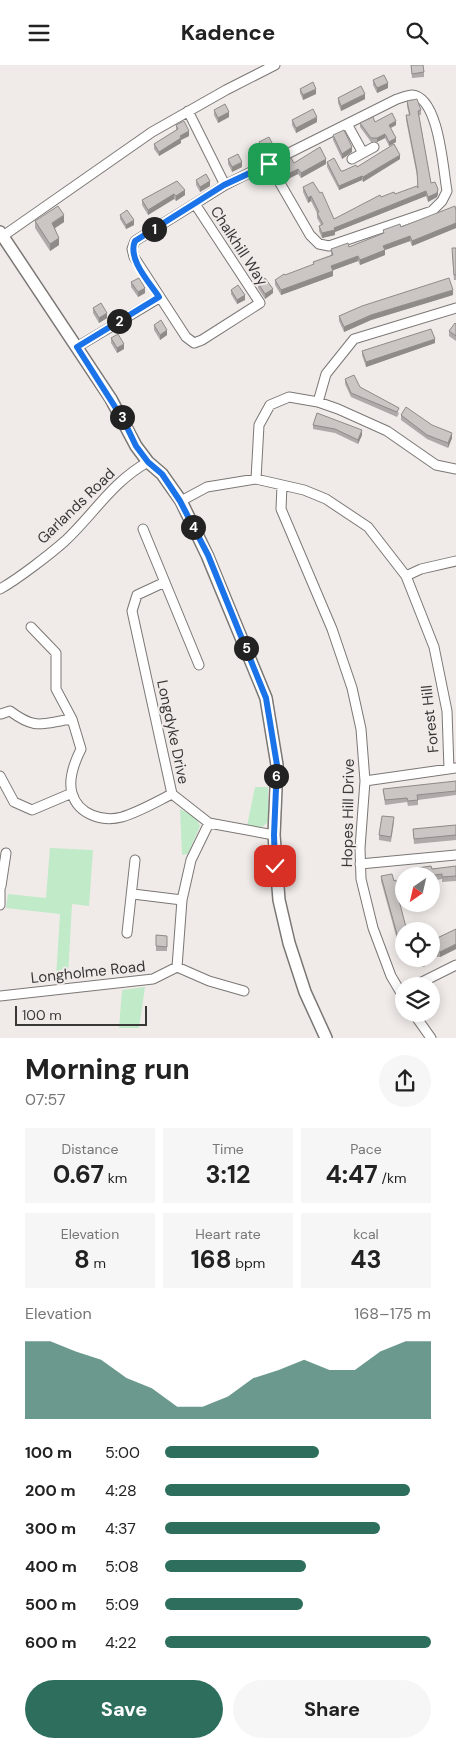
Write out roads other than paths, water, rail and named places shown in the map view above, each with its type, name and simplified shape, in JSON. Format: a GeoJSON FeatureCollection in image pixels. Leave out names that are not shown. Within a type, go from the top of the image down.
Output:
{"type":"FeatureCollection","features":[{"type":"Feature","properties":{"kind":"street"},"geometry":{"type":"LineString","coordinates":[[275,65],[188,111],[96,169],[2,234],[77,347],[148,462],[162,474],[180,501],[208,555],[266,698],[277,765],[274,835],[279,900],[289,943],[305,991],[326,1038]]}},
{"type":"Feature","properties":{"kind":"street"},"geometry":{"type":"LineString","coordinates":[[77,347],[159,297],[134,257],[132,249],[135,241],[224,185],[396,99],[412,95],[425,101],[433,114],[447,191],[442,201],[432,211],[329,246],[318,244],[310,235],[269,164]]}},
{"type":"Feature","properties":{"kind":"street"},"geometry":{"type":"LineString","coordinates":[[188,111],[224,185]]}},
{"type":"Feature","properties":{"kind":"street"},"geometry":{"type":"LineString","coordinates":[[347,123],[363,153]]}},
{"type":"Feature","properties":{"kind":"street"},"geometry":{"type":"LineString","coordinates":[[352,159],[374,147]]}},
{"type":"Feature","properties":{"kind":"street","name":"Chalkhill Way"},"geometry":{"type":"LineString","coordinates":[[159,297],[186,337],[194,343],[202,340],[260,303],[195,204]]}},
{"type":"Feature","properties":{"kind":"street"},"geometry":{"type":"LineString","coordinates":[[318,402],[326,374],[354,339],[456,308]]}},
{"type":"Feature","properties":{"kind":"street"},"geometry":{"type":"LineString","coordinates":[[256,479],[259,425],[270,405],[289,397],[318,402],[386,431],[436,465],[456,469]]}},
{"type":"Feature","properties":{"kind":"street","name":"Garlands Road"},"geometry":{"type":"LineString","coordinates":[[0,589],[64,541],[106,495],[148,462]]}},
{"type":"Feature","properties":{"kind":"street","name":"Forest Hill"},"geometry":{"type":"LineString","coordinates":[[180,501],[207,487],[256,479],[326,499],[368,527],[406,576],[434,647],[446,711],[452,769]]}},
{"type":"Feature","properties":{"kind":"street","name":"Hopes Hill Drive"},"geometry":{"type":"LineString","coordinates":[[282,485],[281,509],[332,629],[352,688],[361,729],[365,781],[360,864],[373,928],[395,981]]}},
{"type":"Feature","properties":{"kind":"street"},"geometry":{"type":"LineString","coordinates":[[143,529],[199,665]]}},
{"type":"Feature","properties":{"kind":"street"},"geometry":{"type":"LineString","coordinates":[[406,576],[421,569],[456,561]]}},
{"type":"Feature","properties":{"kind":"street","name":"Longdyke Drive"},"geometry":{"type":"LineString","coordinates":[[165,582],[137,595],[132,611],[172,794],[209,823],[274,835]]}},
{"type":"Feature","properties":{"kind":"street"},"geometry":{"type":"LineString","coordinates":[[30,627],[56,653],[56,689],[72,719],[81,749],[73,765],[72,793],[82,809],[99,819],[122,817],[172,794]]}},
{"type":"Feature","properties":{"kind":"street"},"geometry":{"type":"LineString","coordinates":[[1,714],[10,711],[29,723],[40,726],[72,719]]}},
{"type":"Feature","properties":{"kind":"street"},"geometry":{"type":"LineString","coordinates":[[365,781],[452,769]]}},
{"type":"Feature","properties":{"kind":"street"},"geometry":{"type":"LineString","coordinates":[[1,782],[14,802],[32,810],[72,793]]}},
{"type":"Feature","properties":{"kind":"street"},"geometry":{"type":"LineString","coordinates":[[209,823],[190,859],[182,900],[177,967],[208,981],[244,991]]}},
{"type":"Feature","properties":{"kind":"street"},"geometry":{"type":"LineString","coordinates":[[0,905],[6,853]]}},
{"type":"Feature","properties":{"kind":"street"},"geometry":{"type":"LineString","coordinates":[[360,864],[456,855]]}},
{"type":"Feature","properties":{"kind":"street"},"geometry":{"type":"LineString","coordinates":[[127,933],[133,894],[135,860]]}},
{"type":"Feature","properties":{"kind":"street"},"geometry":{"type":"LineString","coordinates":[[133,894],[182,900]]}},
{"type":"Feature","properties":{"kind":"street"},"geometry":{"type":"LineString","coordinates":[[432,977],[456,965]]}},
{"type":"Feature","properties":{"kind":"street","name":"Longholme Road"},"geometry":{"type":"LineString","coordinates":[[0,996],[153,979],[177,967]]}},
{"type":"Feature","properties":{"kind":"street"},"geometry":{"type":"LineString","coordinates":[[420,1022],[431,1038]]}}]}
